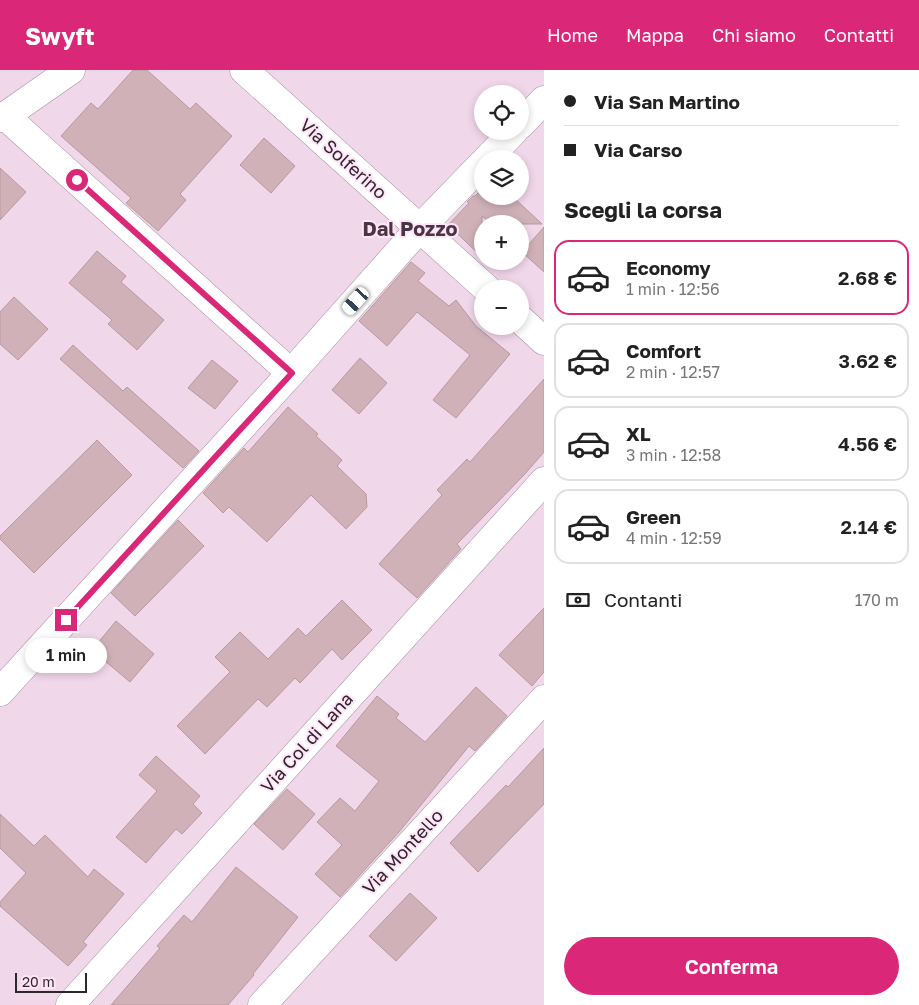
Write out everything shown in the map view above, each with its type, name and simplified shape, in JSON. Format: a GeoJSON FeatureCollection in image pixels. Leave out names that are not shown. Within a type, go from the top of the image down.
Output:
{"type":"FeatureCollection","features":[{"type":"Feature","properties":{"kind":"street"},"geometry":{"type":"LineString","coordinates":[[71,70],[3,117],[292,373]]}},
{"type":"Feature","properties":{"kind":"street","name":"Via Solferino"},"geometry":{"type":"LineString","coordinates":[[244,70],[477,280]]}},
{"type":"Feature","properties":{"kind":"street"},"geometry":{"type":"LineString","coordinates":[[529,116],[544,100]]}},
{"type":"Feature","properties":{"kind":"street"},"geometry":{"type":"LineString","coordinates":[[496,150],[505,140]]}},
{"type":"Feature","properties":{"kind":"street"},"geometry":{"type":"LineString","coordinates":[[0,692],[292,373],[420,228],[474,172]]}},
{"type":"Feature","properties":{"kind":"street"},"geometry":{"type":"LineString","coordinates":[[529,327],[544,341]]}},
{"type":"Feature","properties":{"kind":"street","name":"Via Col di Lana"},"geometry":{"type":"LineString","coordinates":[[70,1005],[544,481]]}},
{"type":"Feature","properties":{"kind":"street","name":"Via Montello"},"geometry":{"type":"LineString","coordinates":[[262,1005],[544,699]]}},
{"type":"Feature","properties":{"kind":"building"},"geometry":{"type":"Polygon","coordinates":[[[133,70],[147,70],[190,109],[196,103],[232,136],[180,194],[186,200],[158,231],[126,203],[131,198],[61,136],[91,103],[98,109],[133,70]]]}},
{"type":"Feature","properties":{"kind":"building"},"geometry":{"type":"Polygon","coordinates":[[[264,138],[295,166],[271,193],[240,165],[264,138]]]}},
{"type":"Feature","properties":{"kind":"building"},"geometry":{"type":"Polygon","coordinates":[[[0,168],[26,192],[0,220],[0,168]]]}},
{"type":"Feature","properties":{"kind":"building"},"geometry":{"type":"Polygon","coordinates":[[[473,196],[474,205],[522,205],[542,224],[529,224],[529,215],[474,215],[474,249],[448,225],[469,203],[467,202],[473,196]]]}},
{"type":"Feature","properties":{"kind":"building"},"geometry":{"type":"Polygon","coordinates":[[[544,227],[544,272],[529,258],[529,244],[544,227]]]}},
{"type":"Feature","properties":{"kind":"building"},"geometry":{"type":"Polygon","coordinates":[[[97,251],[126,276],[121,282],[164,320],[137,350],[108,324],[112,320],[69,283],[97,251]]]}},
{"type":"Feature","properties":{"kind":"building"},"geometry":{"type":"Polygon","coordinates":[[[411,262],[425,273],[418,281],[449,306],[456,300],[474,323],[474,335],[487,335],[510,354],[456,418],[433,400],[470,355],[417,312],[387,346],[359,321],[411,262]]]}},
{"type":"Feature","properties":{"kind":"building"},"geometry":{"type":"Polygon","coordinates":[[[14,297],[48,329],[18,360],[0,344],[0,312],[14,297]]]}},
{"type":"Feature","properties":{"kind":"building"},"geometry":{"type":"Polygon","coordinates":[[[73,345],[123,391],[127,387],[199,451],[183,468],[60,359],[73,345]]]}},
{"type":"Feature","properties":{"kind":"building"},"geometry":{"type":"Polygon","coordinates":[[[360,358],[387,383],[359,414],[332,390],[360,358]]]}},
{"type":"Feature","properties":{"kind":"building"},"geometry":{"type":"Polygon","coordinates":[[[212,360],[238,381],[215,409],[188,388],[212,360]]]}},
{"type":"Feature","properties":{"kind":"building"},"geometry":{"type":"Polygon","coordinates":[[[544,379],[544,452],[457,544],[461,549],[417,598],[379,564],[442,495],[437,490],[467,459],[470,462],[544,379]]]}},
{"type":"Feature","properties":{"kind":"building"},"geometry":{"type":"Polygon","coordinates":[[[288,407],[318,434],[316,436],[342,460],[337,466],[366,494],[367,507],[346,529],[311,495],[267,542],[229,507],[223,513],[203,493],[244,448],[248,452],[288,407]]]}},
{"type":"Feature","properties":{"kind":"building"},"geometry":{"type":"Polygon","coordinates":[[[97,440],[132,475],[34,573],[0,539],[0,536],[97,440]]]}},
{"type":"Feature","properties":{"kind":"building"},"geometry":{"type":"Polygon","coordinates":[[[178,520],[204,546],[135,616],[111,593],[178,520]]]}},
{"type":"Feature","properties":{"kind":"building"},"geometry":{"type":"Polygon","coordinates":[[[342,600],[372,630],[342,660],[332,649],[300,683],[295,678],[267,707],[258,699],[205,754],[177,726],[230,672],[215,657],[240,632],[268,659],[298,628],[306,636],[342,600]]]}},
{"type":"Feature","properties":{"kind":"building"},"geometry":{"type":"Polygon","coordinates":[[[544,608],[544,672],[532,686],[499,655],[544,608]]]}},
{"type":"Feature","properties":{"kind":"building"},"geometry":{"type":"Polygon","coordinates":[[[116,621],[154,654],[130,682],[92,650],[116,621]]]}},
{"type":"Feature","properties":{"kind":"building"},"geometry":{"type":"Polygon","coordinates":[[[476,687],[507,716],[475,751],[469,746],[399,832],[340,897],[315,874],[342,845],[317,822],[340,798],[355,811],[379,781],[336,746],[377,696],[399,714],[396,718],[425,742],[476,687]]]}},
{"type":"Feature","properties":{"kind":"building"},"geometry":{"type":"Polygon","coordinates":[[[544,748],[544,804],[478,872],[450,843],[506,785],[508,787],[544,748]]]}},
{"type":"Feature","properties":{"kind":"building"},"geometry":{"type":"Polygon","coordinates":[[[156,756],[200,796],[193,804],[202,813],[182,834],[176,829],[146,863],[116,837],[157,791],[139,775],[156,756]]]}},
{"type":"Feature","properties":{"kind":"building"},"geometry":{"type":"Polygon","coordinates":[[[287,789],[315,814],[283,850],[254,824],[287,789]]]}},
{"type":"Feature","properties":{"kind":"building"},"geometry":{"type":"Polygon","coordinates":[[[0,814],[34,846],[45,835],[88,877],[94,869],[124,894],[83,942],[87,945],[68,966],[0,906],[0,902],[26,873],[0,848],[0,814]]]}},
{"type":"Feature","properties":{"kind":"building"},"geometry":{"type":"Polygon","coordinates":[[[236,867],[298,917],[254,975],[228,1005],[111,1005],[160,948],[157,946],[184,915],[192,922],[236,867]]]}},
{"type":"Feature","properties":{"kind":"building"},"geometry":{"type":"Polygon","coordinates":[[[410,893],[437,918],[396,961],[369,936],[410,893]]]}},
{"type":"Feature","properties":{"kind":"district","name":"Dal Pozzo"},"geometry":{"type":"Point","coordinates":[410,229]}},
{"type":"Feature","properties":{"kind":"route"},"geometry":{"type":"LineString","coordinates":[[66,620],[292,373],[77,180]]}}]}
